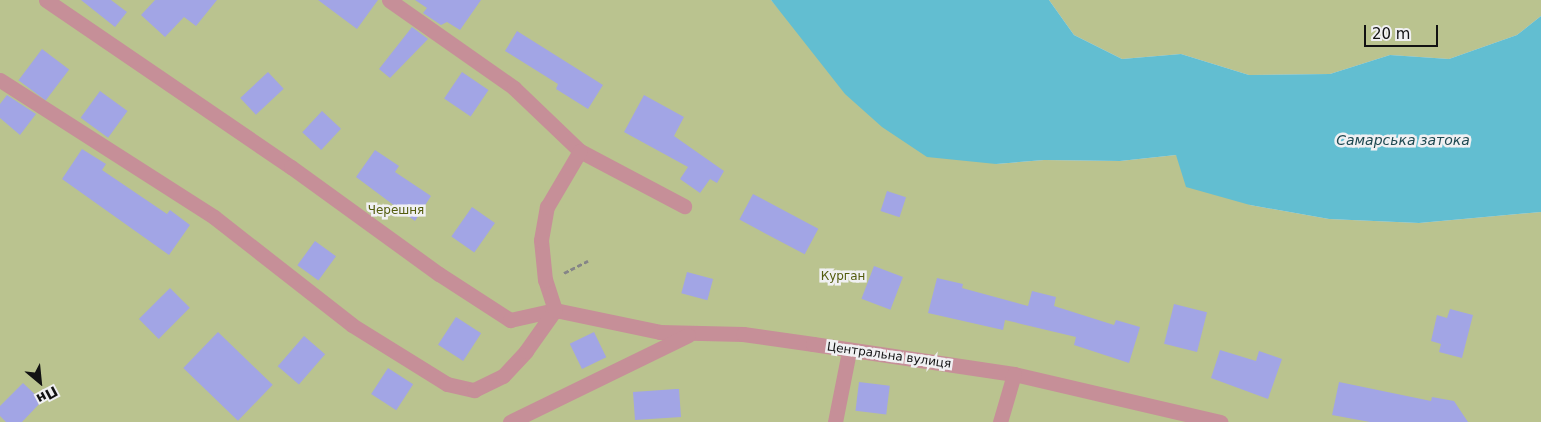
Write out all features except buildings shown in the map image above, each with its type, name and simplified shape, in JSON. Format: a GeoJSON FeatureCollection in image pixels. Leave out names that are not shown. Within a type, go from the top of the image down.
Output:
{"type":"FeatureCollection","features":[{"type":"Feature","properties":{"kind":"street"},"geometry":{"type":"LineString","coordinates":[[46,0],[291,167],[439,274],[510,320],[555,310]]}},
{"type":"Feature","properties":{"kind":"street"},"geometry":{"type":"LineString","coordinates":[[390,0],[514,88],[580,150],[684,206]]}},
{"type":"Feature","properties":{"kind":"street"},"geometry":{"type":"LineString","coordinates":[[0,80],[214,217],[352,325],[447,384],[474,390],[504,376],[526,351],[555,310]]}},
{"type":"Feature","properties":{"kind":"street"},"geometry":{"type":"LineString","coordinates":[[555,310],[545,280],[541,240],[547,207],[580,150]]}},
{"type":"Feature","properties":{"kind":"street","name":"Центральна вулиця"},"geometry":{"type":"LineString","coordinates":[[555,310],[660,332],[743,334],[1014,374],[1172,416],[1220,422]]}},
{"type":"Feature","properties":{"kind":"street"},"geometry":{"type":"LineString","coordinates":[[510,422],[692,333]]}},
{"type":"Feature","properties":{"kind":"street"},"geometry":{"type":"LineString","coordinates":[[835,422],[849,351]]}},
{"type":"Feature","properties":{"kind":"street"},"geometry":{"type":"LineString","coordinates":[[1000,422],[1014,374]]}},
{"type":"Feature","properties":{"kind":"path"},"geometry":{"type":"LineString","coordinates":[[545,280],[588,261]]}},
{"type":"Feature","properties":{"kind":"green space"},"geometry":{"type":"Polygon","coordinates":[[[0,0],[771,0],[793,25],[996,164],[1044,160],[1120,161],[1176,155],[1250,205],[1329,219],[1419,223],[1541,212],[1541,422],[0,422],[0,0]]]}},
{"type":"Feature","properties":{"kind":"green space"},"geometry":{"type":"Polygon","coordinates":[[[1049,0],[1541,0],[1541,16],[1517,35],[1449,59],[1390,55],[1330,74],[1249,75],[1181,54],[1122,59],[1074,35],[1049,0]]]}},
{"type":"Feature","properties":{"kind":"water","name":"Самарська затока"},"geometry":{"type":"Polygon","coordinates":[[[771,0],[1049,0],[1074,35],[1122,59],[1181,54],[1249,75],[1330,74],[1390,55],[1449,59],[1517,35],[1541,16],[1541,212],[1419,223],[1329,219],[1250,205],[1186,187],[1176,155],[1120,161],[1044,160],[996,164],[927,157],[882,127],[845,94],[771,0]]]}},
{"type":"Feature","properties":{"kind":"park label","name":"Черешня"},"geometry":{"type":"Point","coordinates":[396,211]}},
{"type":"Feature","properties":{"kind":"park label","name":"Курган"},"geometry":{"type":"Point","coordinates":[843,277]}}]}
